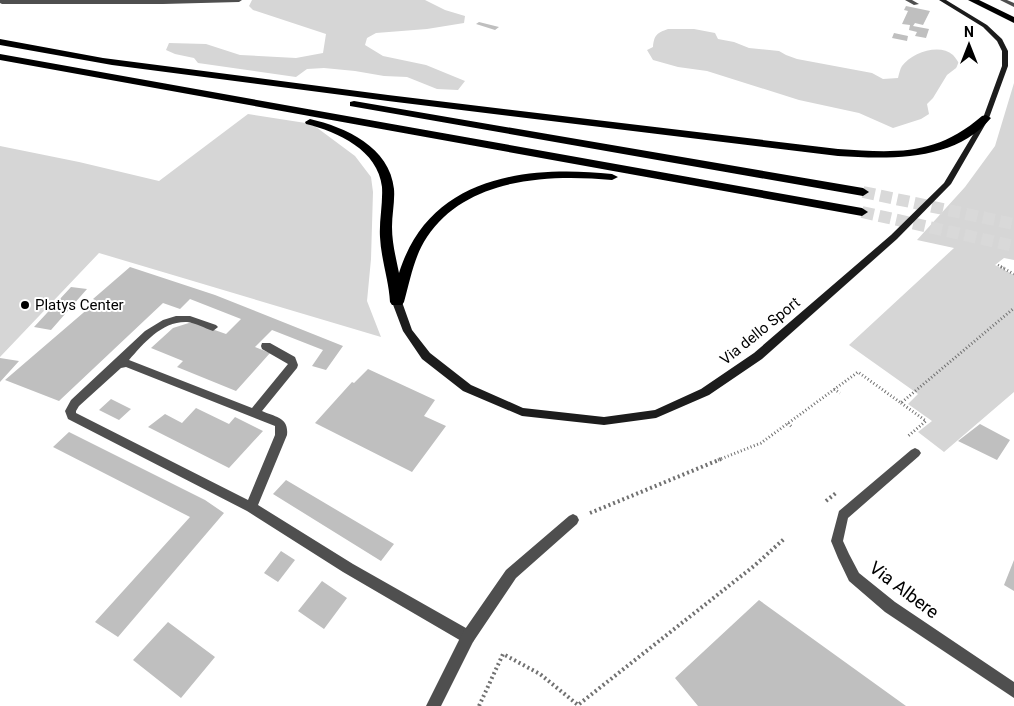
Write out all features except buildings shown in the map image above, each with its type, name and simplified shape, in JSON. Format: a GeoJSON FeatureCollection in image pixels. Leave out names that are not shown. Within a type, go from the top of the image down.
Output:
{"type":"FeatureCollection","features":[{"type":"Feature","properties":{"kind":"highway"},"geometry":{"type":"LineString","coordinates":[[972,0],[1014,20]]}},
{"type":"Feature","properties":{"kind":"highway"},"geometry":{"type":"LineString","coordinates":[[0,42],[863,192]]}},
{"type":"Feature","properties":{"kind":"highway"},"geometry":{"type":"LineString","coordinates":[[0,57],[862,212]]}},
{"type":"Feature","properties":{"kind":"highway"},"geometry":{"type":"LineString","coordinates":[[104,60],[418,102],[843,153],[888,154],[941,146],[959,139],[986,118]]}},
{"type":"Feature","properties":{"kind":"highway"},"geometry":{"type":"LineString","coordinates":[[101,75],[244,110],[312,122],[340,130],[357,140],[378,163],[387,183],[386,233],[397,302]]}},
{"type":"Feature","properties":{"kind":"highway"},"geometry":{"type":"LineString","coordinates":[[397,302],[408,262],[422,234],[436,216],[465,196],[496,184],[529,176],[563,172],[621,178],[702,193],[788,199]]}},
{"type":"Feature","properties":{"kind":"street"},"geometry":{"type":"LineString","coordinates":[[1,0],[2,2],[163,2],[239,0]]}},
{"type":"Feature","properties":{"kind":"street"},"geometry":{"type":"LineString","coordinates":[[908,0],[916,4]]}},
{"type":"Feature","properties":{"kind":"street","name":"Via dello Sport"},"geometry":{"type":"LineString","coordinates":[[934,0],[964,12]]}},
{"type":"Feature","properties":{"kind":"street","name":"Via dello Sport"},"geometry":{"type":"LineString","coordinates":[[397,302],[408,330],[426,356],[467,388],[522,412],[604,421],[656,414],[705,392],[758,356],[894,237],[947,184],[986,118],[1005,66],[1005,51],[1000,40],[984,26],[942,0]]}},
{"type":"Feature","properties":{"kind":"street"},"geometry":{"type":"LineString","coordinates":[[1003,0],[1014,5]]}},
{"type":"Feature","properties":{"kind":"street"},"geometry":{"type":"LineString","coordinates":[[213,327],[186,319],[166,322],[157,327],[75,403],[70,411],[72,416],[251,507],[468,638]]}},
{"type":"Feature","properties":{"kind":"street"},"geometry":{"type":"LineString","coordinates":[[254,413],[293,365],[291,360],[266,346]]}},
{"type":"Feature","properties":{"kind":"street"},"geometry":{"type":"LineString","coordinates":[[118,364],[132,364],[279,423],[282,427],[281,435],[251,507]]}},
{"type":"Feature","properties":{"kind":"street","name":"Via Albere"},"geometry":{"type":"LineString","coordinates":[[916,453],[843,515],[837,541],[844,558],[854,577],[890,606],[1014,691]]}},
{"type":"Feature","properties":{"kind":"street"},"geometry":{"type":"LineString","coordinates":[[433,706],[468,638],[510,574],[573,520]]}},
{"type":"Feature","properties":{"kind":"path"},"geometry":{"type":"LineString","coordinates":[[998,265],[1014,274]]}},
{"type":"Feature","properties":{"kind":"path"},"geometry":{"type":"LineString","coordinates":[[901,403],[1014,308]]}},
{"type":"Feature","properties":{"kind":"path"},"geometry":{"type":"LineString","coordinates":[[573,520],[760,443],[858,372],[926,421],[901,442]]}},
{"type":"Feature","properties":{"kind":"path"},"geometry":{"type":"LineString","coordinates":[[834,389],[840,393]]}},
{"type":"Feature","properties":{"kind":"path"},"geometry":{"type":"LineString","coordinates":[[788,423],[792,427]]}},
{"type":"Feature","properties":{"kind":"path"},"geometry":{"type":"LineString","coordinates":[[826,500],[839,491]]}},
{"type":"Feature","properties":{"kind":"path"},"geometry":{"type":"LineString","coordinates":[[479,706],[504,654],[540,674],[578,704],[754,566],[784,539]]}},
{"type":"Feature","properties":{"kind":"shaded area"},"geometry":{"type":"Polygon","coordinates":[[[252,0],[425,0],[445,10],[465,16],[464,23],[427,29],[376,33],[367,38],[365,45],[383,56],[426,65],[465,81],[458,90],[437,89],[407,77],[324,68],[307,69],[296,77],[198,63],[194,58],[166,50],[169,43],[206,44],[240,55],[296,58],[323,53],[326,34],[253,10],[249,6],[252,0]]]}},
{"type":"Feature","properties":{"kind":"shaded area"},"geometry":{"type":"Polygon","coordinates":[[[668,29],[694,29],[715,33],[718,39],[734,42],[749,48],[779,51],[797,59],[872,73],[883,79],[898,78],[901,67],[906,61],[926,51],[947,51],[953,55],[960,65],[947,75],[933,98],[927,104],[929,114],[921,119],[893,128],[859,113],[799,100],[707,71],[678,67],[653,60],[647,50],[653,47],[657,35],[668,29]]]}},
{"type":"Feature","properties":{"kind":"shaded area"},"geometry":{"type":"Polygon","coordinates":[[[1014,83],[1014,260],[1004,258],[995,265],[1014,275],[1014,392],[944,452],[918,432],[932,421],[908,404],[918,394],[849,345],[954,248],[917,240],[965,187],[995,146],[1014,83]]]}},
{"type":"Feature","properties":{"kind":"shaded area"},"geometry":{"type":"Polygon","coordinates":[[[248,114],[312,124],[355,156],[371,177],[373,192],[371,259],[367,301],[381,337],[99,253],[0,357],[0,146],[159,181],[248,114]]]}},
{"type":"Feature","properties":{"kind":"tunnel"},"geometry":{"type":"LineString","coordinates":[[863,192],[1014,224]]}},
{"type":"Feature","properties":{"kind":"tunnel"},"geometry":{"type":"LineString","coordinates":[[862,212],[1014,246]]}},
{"type":"Feature","properties":{"kind":"place","name":"Platys Center"},"geometry":{"type":"Point","coordinates":[25,305]}}]}
